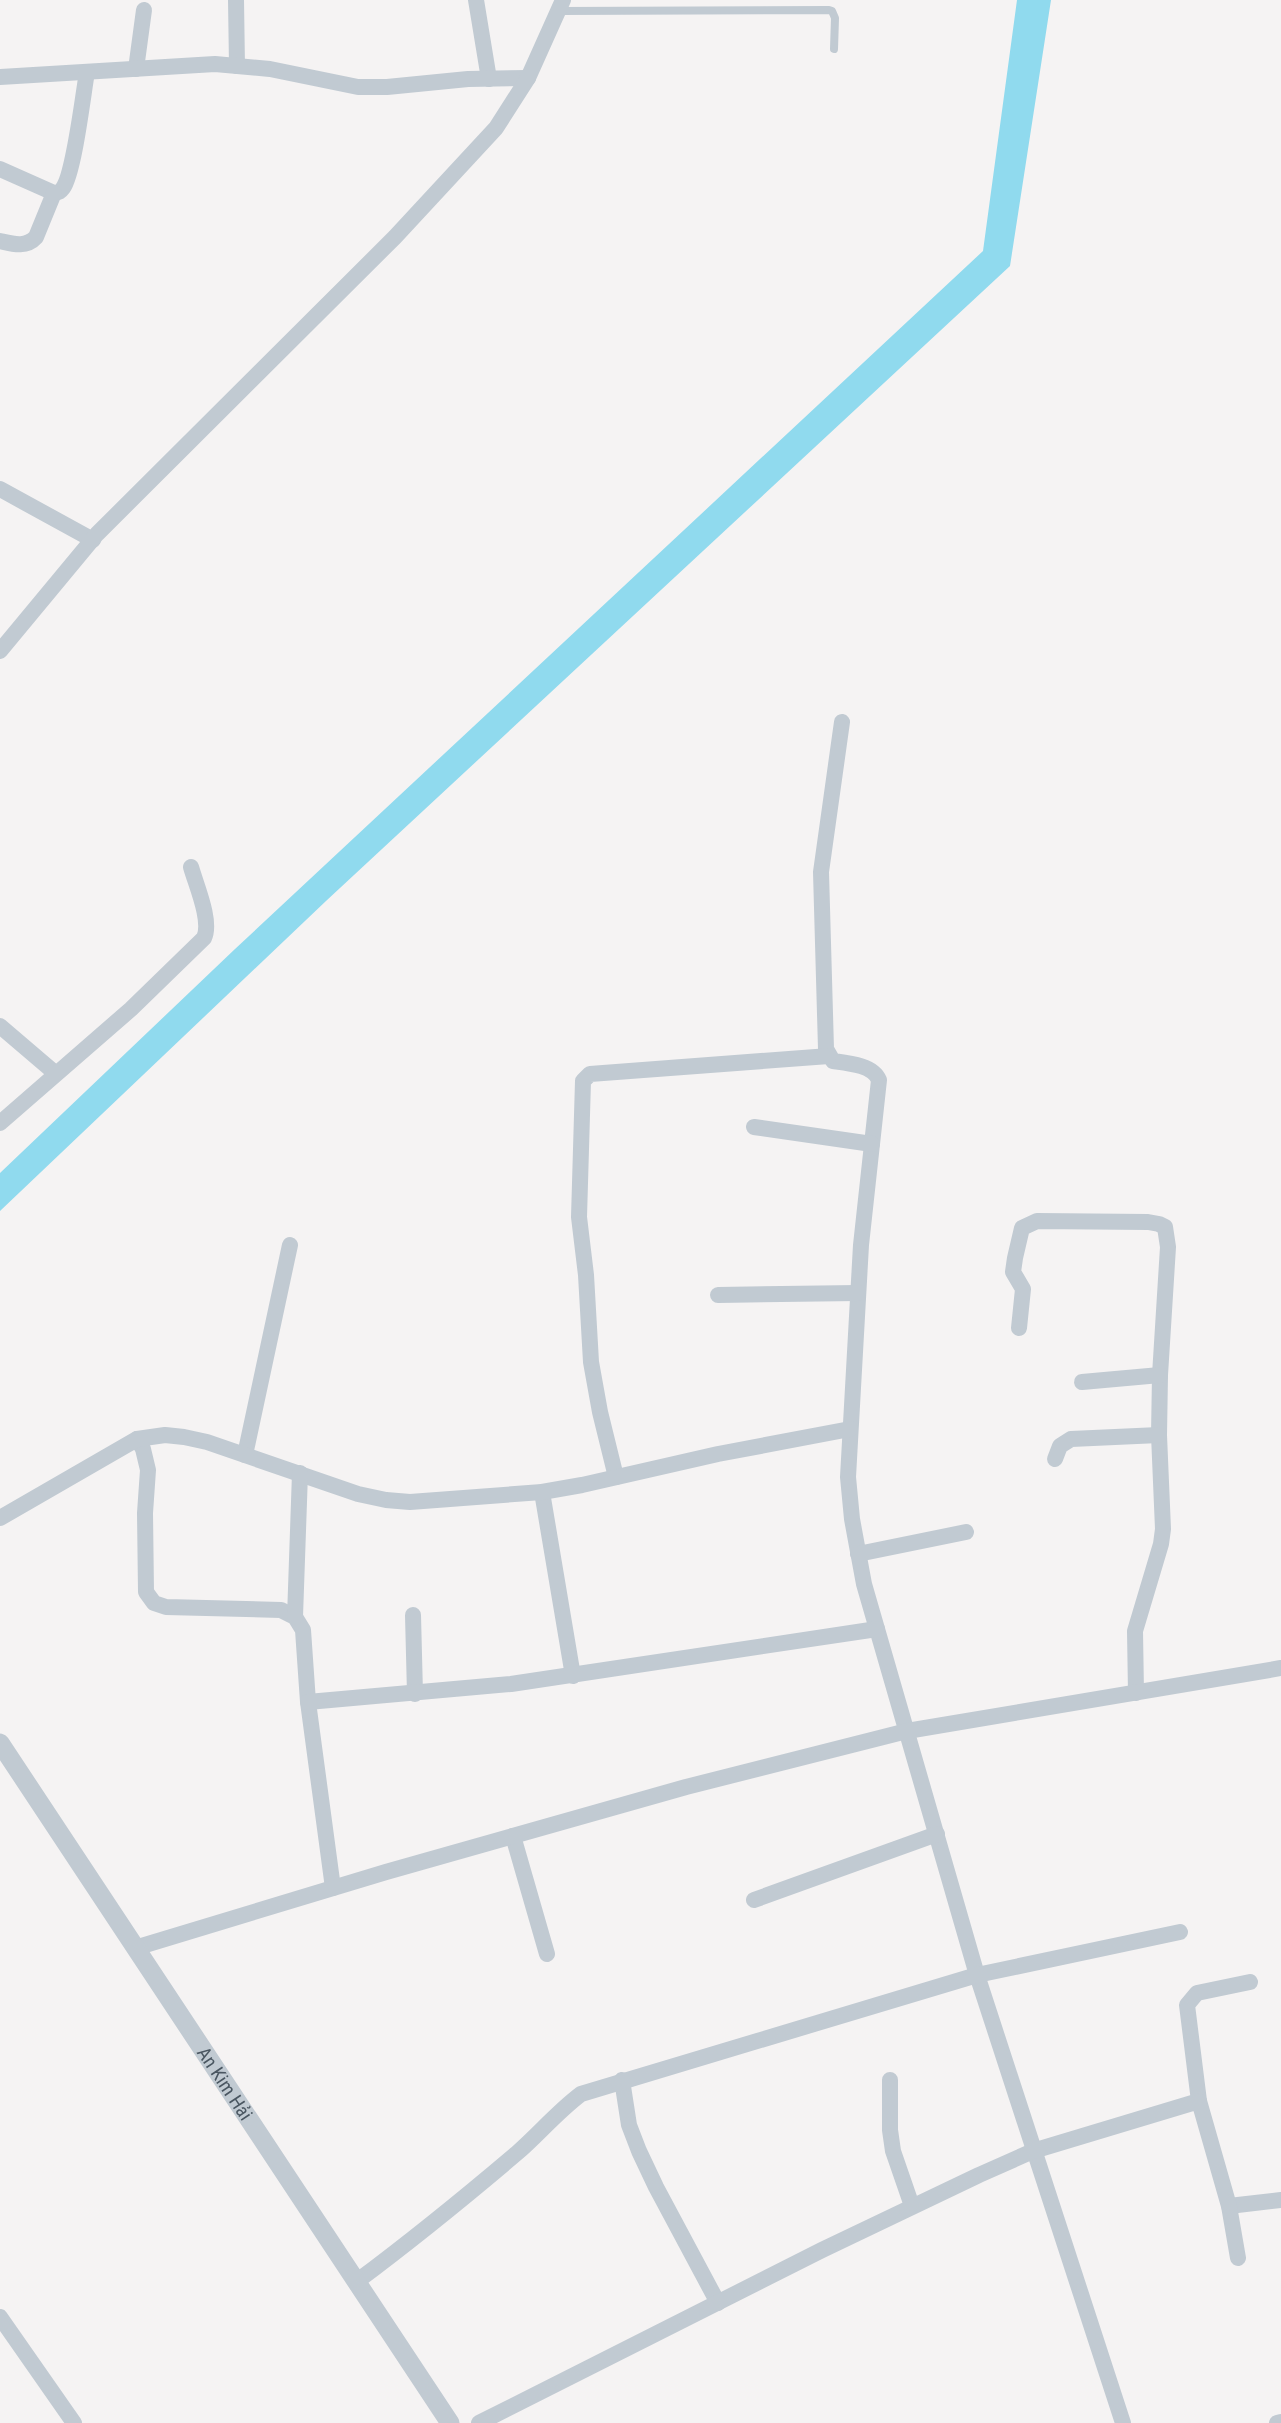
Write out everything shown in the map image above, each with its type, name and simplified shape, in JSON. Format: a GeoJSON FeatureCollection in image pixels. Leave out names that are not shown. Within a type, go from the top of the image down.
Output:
{"type":"FeatureCollection","features":[{"type":"Feature","properties":{"kind":"street"},"geometry":{"type":"LineString","coordinates":[[236,0],[237,66]]}},
{"type":"Feature","properties":{"kind":"street"},"geometry":{"type":"LineString","coordinates":[[476,0],[489,79]]}},
{"type":"Feature","properties":{"kind":"street"},"geometry":{"type":"LineString","coordinates":[[0,650],[93,540],[443,188],[496,128],[528,78],[560,6]]}},
{"type":"Feature","properties":{"kind":"street"},"geometry":{"type":"LineString","coordinates":[[136,69],[144,10]]}},
{"type":"Feature","properties":{"kind":"street"},"geometry":{"type":"LineString","coordinates":[[0,77],[215,64],[270,69],[358,87],[528,78]]}},
{"type":"Feature","properties":{"kind":"street"},"geometry":{"type":"LineString","coordinates":[[0,169],[54,193],[61,191],[65,185],[86,72]]}},
{"type":"Feature","properties":{"kind":"street"},"geometry":{"type":"LineString","coordinates":[[0,241],[23,245],[30,243],[36,237],[54,193]]}},
{"type":"Feature","properties":{"kind":"street"},"geometry":{"type":"LineString","coordinates":[[0,489],[93,540]]}},
{"type":"Feature","properties":{"kind":"street"},"geometry":{"type":"LineString","coordinates":[[842,722],[821,872],[826,1049],[833,1061],[867,1068],[877,1075],[879,1080],[861,1245],[850,1429],[848,1477],[858,1554],[877,1629],[977,1975],[1124,2423]]}},
{"type":"Feature","properties":{"kind":"street"},"geometry":{"type":"LineString","coordinates":[[0,1122],[131,1009],[204,939],[207,933],[205,916],[191,867]]}},
{"type":"Feature","properties":{"kind":"street"},"geometry":{"type":"LineString","coordinates":[[0,1027],[55,1073]]}},
{"type":"Feature","properties":{"kind":"street"},"geometry":{"type":"LineString","coordinates":[[617,1477],[600,1412],[591,1362],[586,1275],[579,1217],[583,1081],[590,1074],[829,1056]]}},
{"type":"Feature","properties":{"kind":"street"},"geometry":{"type":"LineString","coordinates":[[754,1127],[872,1144]]}},
{"type":"Feature","properties":{"kind":"street"},"geometry":{"type":"LineString","coordinates":[[1019,1328],[1023,1289],[1013,1272],[1022,1228],[1037,1221],[1159,1224],[1165,1227],[1168,1247],[1159,1435],[1163,1529],[1135,1631],[1136,1693]]}},
{"type":"Feature","properties":{"kind":"street"},"geometry":{"type":"LineString","coordinates":[[244,1455],[290,1245]]}},
{"type":"Feature","properties":{"kind":"street"},"geometry":{"type":"LineString","coordinates":[[718,1294],[858,1293]]}},
{"type":"Feature","properties":{"kind":"street"},"geometry":{"type":"LineString","coordinates":[[1082,1382],[1160,1375]]}},
{"type":"Feature","properties":{"kind":"street"},"geometry":{"type":"LineString","coordinates":[[0,1518],[137,1440],[164,1436],[184,1437],[358,1494],[386,1500],[431,1501],[542,1492],[850,1429]]}},
{"type":"Feature","properties":{"kind":"street"},"geometry":{"type":"LineString","coordinates":[[1055,1459],[1060,1446],[1071,1439],[1159,1435]]}},
{"type":"Feature","properties":{"kind":"street"},"geometry":{"type":"LineString","coordinates":[[137,1440],[143,1449],[148,1470],[145,1513],[146,1592],[154,1603],[166,1607],[281,1610],[295,1617],[303,1630],[308,1702],[333,1888]]}},
{"type":"Feature","properties":{"kind":"street"},"geometry":{"type":"LineString","coordinates":[[295,1617],[300,1473]]}},
{"type":"Feature","properties":{"kind":"street"},"geometry":{"type":"LineString","coordinates":[[542,1492],[573,1676]]}},
{"type":"Feature","properties":{"kind":"street"},"geometry":{"type":"LineString","coordinates":[[858,1554],[966,1532]]}},
{"type":"Feature","properties":{"kind":"street"},"geometry":{"type":"LineString","coordinates":[[413,1615],[415,1694]]}},
{"type":"Feature","properties":{"kind":"street"},"geometry":{"type":"LineString","coordinates":[[308,1702],[415,1694],[573,1676],[877,1629]]}},
{"type":"Feature","properties":{"kind":"street"},"geometry":{"type":"LineString","coordinates":[[135,1948],[686,1787],[907,1731],[1281,1668]]}},
{"type":"Feature","properties":{"kind":"street","name":"An Kim Hải"},"geometry":{"type":"LineString","coordinates":[[0,1743],[450,2423]]}},
{"type":"Feature","properties":{"kind":"street"},"geometry":{"type":"LineString","coordinates":[[754,1899],[937,1834]]}},
{"type":"Feature","properties":{"kind":"street"},"geometry":{"type":"LineString","coordinates":[[513,1836],[547,1954]]}},
{"type":"Feature","properties":{"kind":"street"},"geometry":{"type":"LineString","coordinates":[[356,2282],[472,2192],[581,2094],[977,1975],[1180,1932]]}},
{"type":"Feature","properties":{"kind":"street"},"geometry":{"type":"LineString","coordinates":[[1238,2258],[1228,2206],[1199,2101],[1187,2005],[1197,1993],[1250,1982]]}},
{"type":"Feature","properties":{"kind":"street"},"geometry":{"type":"LineString","coordinates":[[622,2080],[629,2125],[639,2151],[718,2302]]}},
{"type":"Feature","properties":{"kind":"street"},"geometry":{"type":"LineString","coordinates":[[890,2080],[890,2130],[893,2151],[912,2206]]}},
{"type":"Feature","properties":{"kind":"street"},"geometry":{"type":"LineString","coordinates":[[479,2423],[912,2206],[1033,2151],[1199,2101]]}},
{"type":"Feature","properties":{"kind":"street"},"geometry":{"type":"LineString","coordinates":[[1228,2206],[1281,2200]]}},
{"type":"Feature","properties":{"kind":"street"},"geometry":{"type":"LineString","coordinates":[[0,2317],[74,2423]]}},
{"type":"Feature","properties":{"kind":"lane"},"geometry":{"type":"LineString","coordinates":[[560,6],[829,10],[835,19],[834,49]]}},
{"type":"Feature","properties":{"kind":"water"},"geometry":{"type":"Polygon","coordinates":[[[1017,0],[1051,0],[1010,266],[326,901],[0,1211],[0,1173],[235,949],[983,251],[1017,0]]]}}]}
